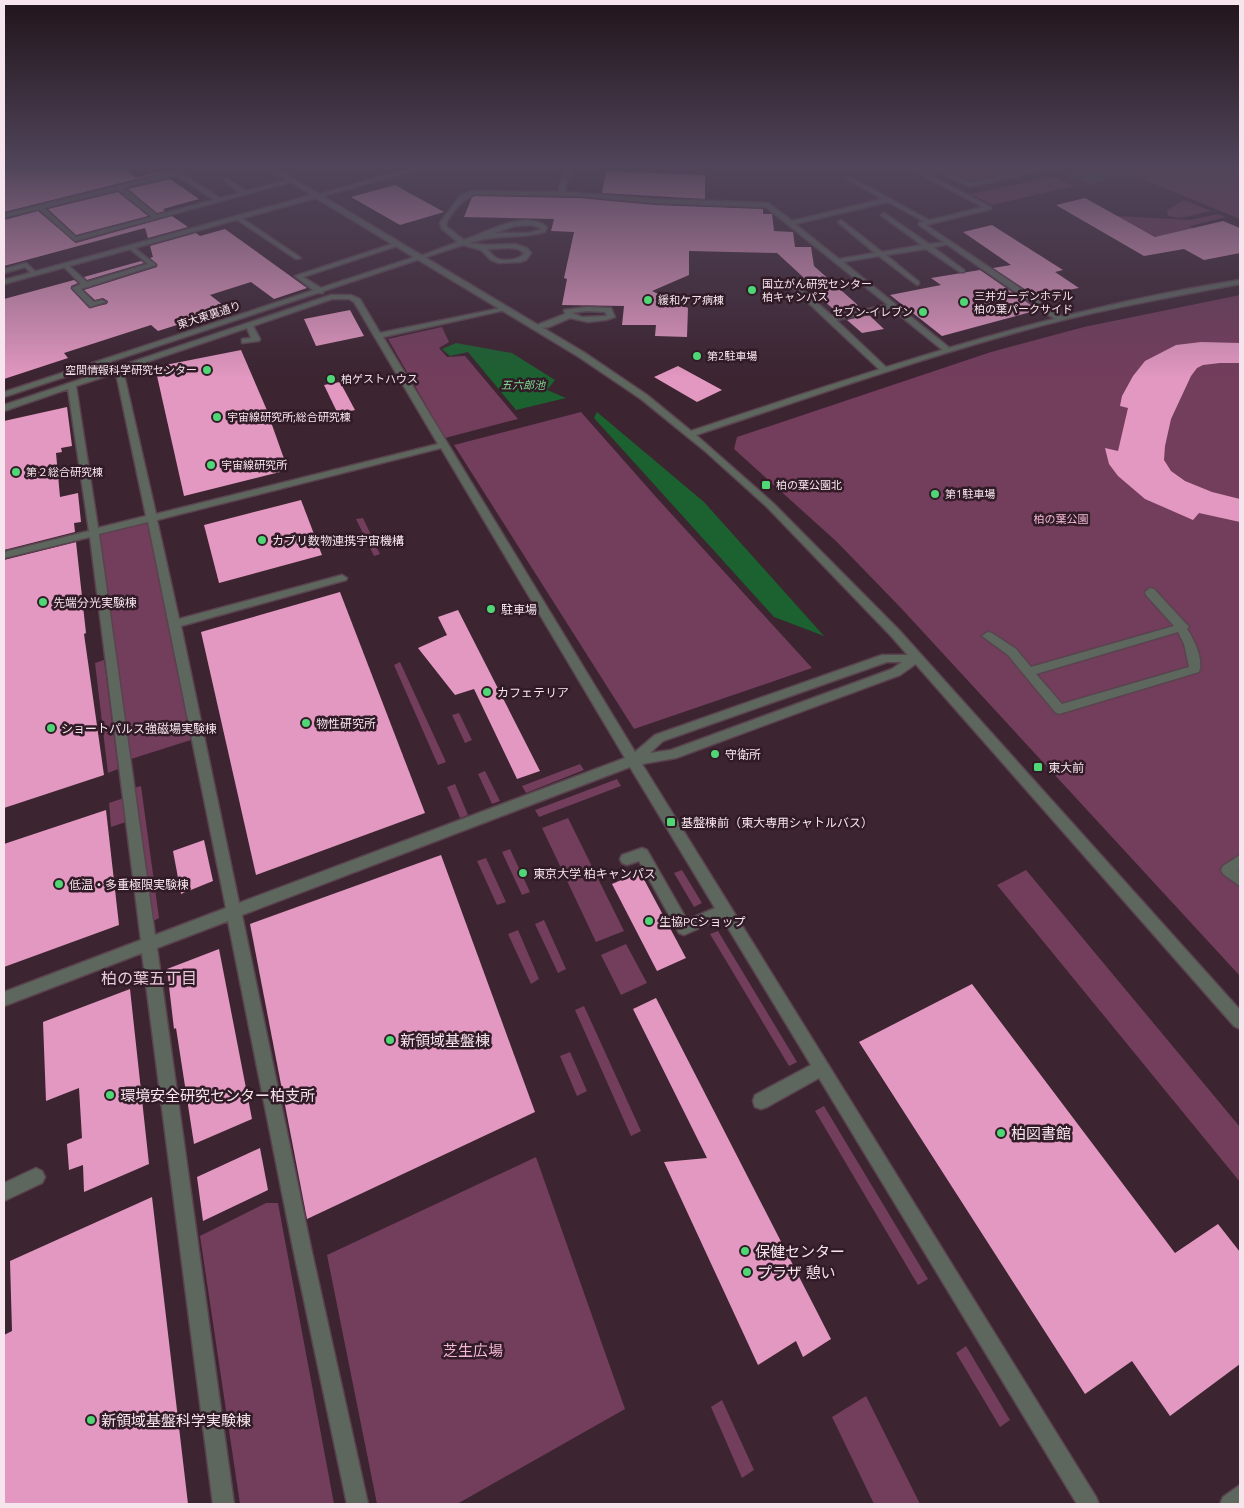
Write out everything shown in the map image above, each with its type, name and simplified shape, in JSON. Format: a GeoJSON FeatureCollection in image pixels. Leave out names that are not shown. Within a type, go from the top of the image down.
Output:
{"type":"FeatureCollection","features":[{"type":"Feature","properties":{"kind":"street"},"geometry":{"type":"LineString","coordinates":[[4,282],[169,237]]}},
{"type":"Feature","properties":{"kind":"street"},"geometry":{"type":"LineString","coordinates":[[267,237],[298,258]]}},
{"type":"Feature","properties":{"kind":"street"},"geometry":{"type":"LineString","coordinates":[[387,237],[617,378],[691,434],[770,505],[805,539],[916,658],[1240,1021]]}},
{"type":"Feature","properties":{"kind":"street"},"geometry":{"type":"LineString","coordinates":[[456,237],[463,243],[483,249],[493,259],[499,261],[518,261],[524,259],[528,253],[523,248],[517,247],[489,248],[463,243]]}},
{"type":"Feature","properties":{"kind":"street","name":"東大東裏通り"},"geometry":{"type":"LineString","coordinates":[[4,395],[479,237]]}},
{"type":"Feature","properties":{"kind":"street"},"geometry":{"type":"LineString","coordinates":[[809,237],[948,350]]}},
{"type":"Feature","properties":{"kind":"street"},"geometry":{"type":"LineString","coordinates":[[860,237],[917,283]]}},
{"type":"Feature","properties":{"kind":"street"},"geometry":{"type":"LineString","coordinates":[[916,237],[962,271]]}},
{"type":"Feature","properties":{"kind":"street"},"geometry":{"type":"LineString","coordinates":[[940,237],[1059,318]]}},
{"type":"Feature","properties":{"kind":"street"},"geometry":{"type":"LineString","coordinates":[[838,261],[948,243]]}},
{"type":"Feature","properties":{"kind":"street"},"geometry":{"type":"LineString","coordinates":[[320,291],[298,276],[398,244]]}},
{"type":"Feature","properties":{"kind":"street"},"geometry":{"type":"LineString","coordinates":[[102,302],[93,305],[76,288],[153,266],[131,248]]}},
{"type":"Feature","properties":{"kind":"street"},"geometry":{"type":"LineString","coordinates":[[4,271],[26,265],[35,274]]}},
{"type":"Feature","properties":{"kind":"street"},"geometry":{"type":"LineString","coordinates":[[66,266],[86,285]]}},
{"type":"Feature","properties":{"kind":"street"},"geometry":{"type":"LineString","coordinates":[[789,280],[885,370]]}},
{"type":"Feature","properties":{"kind":"street"},"geometry":{"type":"LineString","coordinates":[[691,434],[948,350],[1059,318],[1240,282]]}},
{"type":"Feature","properties":{"kind":"street"},"geometry":{"type":"LineString","coordinates":[[4,408],[331,297],[341,296],[357,301],[821,1068],[1089,1504]]}},
{"type":"Feature","properties":{"kind":"street"},"geometry":{"type":"LineString","coordinates":[[830,319],[894,306]]}},
{"type":"Feature","properties":{"kind":"street"},"geometry":{"type":"LineString","coordinates":[[378,336],[506,309]]}},
{"type":"Feature","properties":{"kind":"street"},"geometry":{"type":"LineString","coordinates":[[536,327],[570,315],[589,321],[611,317],[608,310],[574,310],[567,312],[570,315]]}},
{"type":"Feature","properties":{"kind":"street"},"geometry":{"type":"LineString","coordinates":[[245,341],[256,339],[249,325]]}},
{"type":"Feature","properties":{"kind":"street"},"geometry":{"type":"LineString","coordinates":[[119,368],[175,624],[302,1248],[358,1504]]}},
{"type":"Feature","properties":{"kind":"street"},"geometry":{"type":"LineString","coordinates":[[72,385],[94,533],[222,1504]]}},
{"type":"Feature","properties":{"kind":"street"},"geometry":{"type":"LineString","coordinates":[[4,555],[444,445]]}},
{"type":"Feature","properties":{"kind":"street"},"geometry":{"type":"LineString","coordinates":[[175,624],[342,578]]}},
{"type":"Feature","properties":{"kind":"street"},"geometry":{"type":"LineString","coordinates":[[988,636],[1012,652],[1058,709],[1195,670],[1192,649],[1182,627],[1150,592]]}},
{"type":"Feature","properties":{"kind":"street"},"geometry":{"type":"LineString","coordinates":[[1028,672],[1182,627]]}},
{"type":"Feature","properties":{"kind":"street"},"geometry":{"type":"LineString","coordinates":[[634,760],[659,738],[699,723],[886,658],[916,658]]}},
{"type":"Feature","properties":{"kind":"street"},"geometry":{"type":"LineString","coordinates":[[4,999],[634,760],[672,755],[896,672],[916,658]]}},
{"type":"Feature","properties":{"kind":"street"},"geometry":{"type":"LineString","coordinates":[[627,860],[642,854],[684,928],[725,910]]}},
{"type":"Feature","properties":{"kind":"street"},"geometry":{"type":"LineString","coordinates":[[1240,861],[1228,870],[1240,880]]}},
{"type":"Feature","properties":{"kind":"street"},"geometry":{"type":"LineString","coordinates":[[761,1101],[821,1068]]}},
{"type":"Feature","properties":{"kind":"street"},"geometry":{"type":"LineString","coordinates":[[4,1192],[36,1177]]}},
{"type":"Feature","properties":{"kind":"street"},"geometry":{"type":"LineString","coordinates":[[1230,1504],[1240,1496]]}},
{"type":"Feature","properties":{"kind":"green space","name":"柏の葉公園"},"geometry":{"type":"Polygon","coordinates":[[[1240,295],[1240,976],[900,607],[837,542],[734,449],[737,437],[991,352],[1084,327],[1240,295]]]}},
{"type":"Feature","properties":{"kind":"green space"},"geometry":{"type":"Polygon","coordinates":[[[442,327],[449,342],[439,348],[447,357],[465,356],[518,419],[445,438],[388,339],[442,327]]]}},
{"type":"Feature","properties":{"kind":"green space"},"geometry":{"type":"Polygon","coordinates":[[[581,412],[812,668],[634,729],[454,445],[581,412]]]}},
{"type":"Feature","properties":{"kind":"green space"},"geometry":{"type":"Polygon","coordinates":[[[363,518],[380,554],[374,556],[356,519],[363,518]]]}},
{"type":"Feature","properties":{"kind":"green space"},"geometry":{"type":"Polygon","coordinates":[[[147,522],[191,740],[131,759],[99,534],[147,522]]]}},
{"type":"Feature","properties":{"kind":"green space"},"geometry":{"type":"Polygon","coordinates":[[[104,660],[118,769],[108,773],[95,663],[104,660]]]}},
{"type":"Feature","properties":{"kind":"green space"},"geometry":{"type":"Polygon","coordinates":[[[400,662],[446,762],[438,765],[394,665],[400,662]]]}},
{"type":"Feature","properties":{"kind":"green space"},"geometry":{"type":"Polygon","coordinates":[[[459,713],[472,740],[465,743],[452,715],[459,713]]]}},
{"type":"Feature","properties":{"kind":"green space"},"geometry":{"type":"Polygon","coordinates":[[[580,764],[584,770],[526,793],[522,786],[580,764]]]}},
{"type":"Feature","properties":{"kind":"green space"},"geometry":{"type":"Polygon","coordinates":[[[485,771],[500,801],[492,804],[478,774],[485,771]]]}},
{"type":"Feature","properties":{"kind":"green space"},"geometry":{"type":"Polygon","coordinates":[[[617,779],[621,786],[539,817],[535,810],[617,779]]]}},
{"type":"Feature","properties":{"kind":"green space"},"geometry":{"type":"Polygon","coordinates":[[[455,784],[468,815],[460,818],[447,787],[455,784]]]}},
{"type":"Feature","properties":{"kind":"green space"},"geometry":{"type":"Polygon","coordinates":[[[141,786],[159,918],[151,922],[134,788],[141,786]]]}},
{"type":"Feature","properties":{"kind":"green space"},"geometry":{"type":"Polygon","coordinates":[[[124,798],[126,822],[111,827],[109,803],[124,798]]]}},
{"type":"Feature","properties":{"kind":"green space"},"geometry":{"type":"Polygon","coordinates":[[[568,818],[624,931],[596,942],[542,828],[568,818]]]}},
{"type":"Feature","properties":{"kind":"green space"},"geometry":{"type":"Polygon","coordinates":[[[510,849],[530,892],[522,895],[502,852],[510,849]]]}},
{"type":"Feature","properties":{"kind":"green space"},"geometry":{"type":"Polygon","coordinates":[[[486,858],[506,902],[497,905],[477,861],[486,858]]]}},
{"type":"Feature","properties":{"kind":"green space"},"geometry":{"type":"Polygon","coordinates":[[[682,870],[702,903],[694,907],[674,873],[682,870]]]}},
{"type":"Feature","properties":{"kind":"green space"},"geometry":{"type":"Polygon","coordinates":[[[1026,870],[1240,1127],[1240,1182],[997,885],[1026,870]]]}},
{"type":"Feature","properties":{"kind":"green space"},"geometry":{"type":"Polygon","coordinates":[[[544,920],[566,969],[558,973],[535,924],[544,920]]]}},
{"type":"Feature","properties":{"kind":"green space"},"geometry":{"type":"Polygon","coordinates":[[[518,930],[539,979],[531,984],[508,934],[518,930]]]}},
{"type":"Feature","properties":{"kind":"green space"},"geometry":{"type":"Polygon","coordinates":[[[718,931],[797,1062],[789,1066],[710,934],[718,931]]]}},
{"type":"Feature","properties":{"kind":"green space"},"geometry":{"type":"Polygon","coordinates":[[[626,944],[647,983],[621,995],[601,955],[626,944]]]}},
{"type":"Feature","properties":{"kind":"green space"},"geometry":{"type":"Polygon","coordinates":[[[584,1006],[641,1131],[631,1136],[575,1010],[584,1006]]]}},
{"type":"Feature","properties":{"kind":"green space"},"geometry":{"type":"Polygon","coordinates":[[[570,1052],[587,1091],[577,1096],[560,1056],[570,1052]]]}},
{"type":"Feature","properties":{"kind":"green space"},"geometry":{"type":"Polygon","coordinates":[[[824,1106],[928,1279],[918,1285],[815,1111],[824,1106]]]}},
{"type":"Feature","properties":{"kind":"green space","name":"芝生広場"},"geometry":{"type":"Polygon","coordinates":[[[536,1157],[625,1409],[457,1504],[377,1504],[327,1255],[536,1157]]]}},
{"type":"Feature","properties":{"kind":"green space"},"geometry":{"type":"Polygon","coordinates":[[[266,1203],[278,1203],[334,1504],[240,1504],[200,1236],[266,1203]]]}},
{"type":"Feature","properties":{"kind":"green space"},"geometry":{"type":"Polygon","coordinates":[[[966,1346],[1010,1420],[1000,1427],[956,1353],[966,1346]]]}},
{"type":"Feature","properties":{"kind":"green space"},"geometry":{"type":"Polygon","coordinates":[[[866,1396],[920,1504],[874,1504],[832,1417],[866,1396]]]}},
{"type":"Feature","properties":{"kind":"green space"},"geometry":{"type":"Polygon","coordinates":[[[722,1400],[754,1470],[742,1478],[711,1407],[722,1400]]]}},
{"type":"Feature","properties":{"kind":"water","name":"五六郎池"},"geometry":{"type":"Polygon","coordinates":[[[456,343],[512,353],[555,380],[547,390],[566,398],[516,410],[468,352],[450,356],[442,349],[456,343]]]}},
{"type":"Feature","properties":{"kind":"water"},"geometry":{"type":"Polygon","coordinates":[[[597,412],[704,502],[824,636],[774,617],[594,418],[597,412]]]}},
{"type":"Feature","properties":{"kind":"building"},"geometry":{"type":"Polygon","coordinates":[[[4,237],[69,237],[76,243],[96,237],[110,237],[4,266],[4,237]]]}},
{"type":"Feature","properties":{"kind":"building"},"geometry":{"type":"Polygon","coordinates":[[[181,237],[237,237],[307,288],[274,299],[251,282],[210,295],[223,305],[220,306],[224,310],[158,331],[151,325],[64,353],[68,358],[4,379],[4,299],[74,280],[78,283],[71,286],[71,289],[89,308],[107,304],[108,301],[103,298],[95,300],[84,290],[157,267],[157,264],[150,258],[153,257],[150,246],[181,237]]]}},
{"type":"Feature","properties":{"kind":"building"},"geometry":{"type":"Polygon","coordinates":[[[573,237],[794,237],[795,247],[811,247],[814,266],[861,308],[838,313],[824,301],[828,300],[777,253],[689,251],[689,275],[652,291],[688,308],[687,337],[655,336],[656,325],[622,325],[624,306],[562,305],[567,279],[564,278],[573,237]]]}},
{"type":"Feature","properties":{"kind":"building"},"geometry":{"type":"Polygon","coordinates":[[[971,237],[1012,237],[1063,270],[1055,272],[1079,288],[1035,296],[993,268],[1011,265],[971,237]]]}},
{"type":"Feature","properties":{"kind":"building"},"geometry":{"type":"Polygon","coordinates":[[[1112,237],[1240,237],[1240,253],[1204,260],[1184,249],[1144,256],[1112,237]]]}},
{"type":"Feature","properties":{"kind":"building"},"geometry":{"type":"Polygon","coordinates":[[[141,261],[144,263],[87,280],[84,277],[141,261]]]}},
{"type":"Feature","properties":{"kind":"building","name":"三井ガーデンホテル 柏の葉パークサイド"},"geometry":{"type":"Polygon","coordinates":[[[980,270],[1038,310],[942,336],[890,295],[941,285],[931,278],[980,270]]]}},
{"type":"Feature","properties":{"kind":"building"},"geometry":{"type":"Polygon","coordinates":[[[350,310],[364,336],[316,346],[304,319],[350,310]]]}},
{"type":"Feature","properties":{"kind":"building"},"geometry":{"type":"Polygon","coordinates":[[[869,315],[884,329],[862,333],[847,320],[869,315]]]}},
{"type":"Feature","properties":{"kind":"building"},"geometry":{"type":"Polygon","coordinates":[[[1201,342],[1240,343],[1240,363],[1220,363],[1203,365],[1197,368],[1191,376],[1171,419],[1164,460],[1171,471],[1185,481],[1212,492],[1240,499],[1240,522],[1199,513],[1193,520],[1145,499],[1118,476],[1109,464],[1105,448],[1118,451],[1128,408],[1120,406],[1122,396],[1133,376],[1145,361],[1176,345],[1201,342]]]}},
{"type":"Feature","properties":{"kind":"building","name":"宇宙線研究所;総合研究棟"},"geometry":{"type":"Polygon","coordinates":[[[241,350],[266,408],[288,470],[184,496],[155,367],[241,350]]]}},
{"type":"Feature","properties":{"kind":"building"},"geometry":{"type":"Polygon","coordinates":[[[678,366],[722,390],[697,402],[654,377],[678,366]]]}},
{"type":"Feature","properties":{"kind":"building"},"geometry":{"type":"Polygon","coordinates":[[[340,382],[355,410],[338,414],[324,385],[340,382]]]}},
{"type":"Feature","properties":{"kind":"building","name":"第２総合研究棟"},"geometry":{"type":"Polygon","coordinates":[[[67,407],[72,446],[61,448],[62,452],[56,453],[60,497],[78,493],[81,522],[74,523],[75,532],[4,550],[4,421],[67,407]]]}},
{"type":"Feature","properties":{"kind":"building","name":"カブリ数物連携宇宙機構"},"geometry":{"type":"Polygon","coordinates":[[[301,500],[322,555],[219,583],[204,525],[301,500]]]}},
{"type":"Feature","properties":{"kind":"building"},"geometry":{"type":"Polygon","coordinates":[[[76,542],[86,633],[84,634],[104,775],[4,808],[4,560],[76,542]]]}},
{"type":"Feature","properties":{"kind":"building","name":"物性研究所"},"geometry":{"type":"Polygon","coordinates":[[[340,592],[425,813],[256,875],[201,632],[340,592]]]}},
{"type":"Feature","properties":{"kind":"building","name":"カフェテリア"},"geometry":{"type":"Polygon","coordinates":[[[458,610],[540,771],[517,779],[474,689],[455,695],[418,648],[447,635],[438,617],[458,610]]]}},
{"type":"Feature","properties":{"kind":"building","name":"低温・多重極限実験棟"},"geometry":{"type":"Polygon","coordinates":[[[106,810],[119,925],[4,967],[4,844],[106,810]]]}},
{"type":"Feature","properties":{"kind":"building"},"geometry":{"type":"Polygon","coordinates":[[[204,840],[213,881],[181,894],[173,851],[204,840]]]}},
{"type":"Feature","properties":{"kind":"building","name":"新領域基盤棟"},"geometry":{"type":"Polygon","coordinates":[[[441,855],[535,1112],[307,1219],[250,924],[441,855]]]}},
{"type":"Feature","properties":{"kind":"building","name":"生協PCショップ"},"geometry":{"type":"Polygon","coordinates":[[[640,872],[686,958],[657,971],[612,884],[640,872]]]}},
{"type":"Feature","properties":{"kind":"building"},"geometry":{"type":"Polygon","coordinates":[[[219,949],[252,1119],[194,1144],[176,1028],[174,1029],[167,969],[219,949]]]}},
{"type":"Feature","properties":{"kind":"building","name":"柏図書館"},"geometry":{"type":"Polygon","coordinates":[[[972,984],[1175,1253],[1218,1224],[1240,1252],[1240,1364],[1170,1416],[1132,1361],[1085,1394],[859,1042],[972,984]]]}},
{"type":"Feature","properties":{"kind":"building","name":"環境安全研究センター柏支所"},"geometry":{"type":"Polygon","coordinates":[[[130,989],[149,1164],[84,1192],[83,1165],[69,1170],[67,1144],[82,1138],[79,1088],[46,1101],[43,1022],[130,989]]]}},
{"type":"Feature","properties":{"kind":"building","name":"保健センター"},"geometry":{"type":"Polygon","coordinates":[[[656,998],[831,1339],[803,1357],[796,1341],[758,1365],[664,1162],[707,1158],[633,1009],[656,998]]]}},
{"type":"Feature","properties":{"kind":"building"},"geometry":{"type":"Polygon","coordinates":[[[260,1148],[268,1190],[203,1221],[197,1177],[260,1148]]]}},
{"type":"Feature","properties":{"kind":"building","name":"新領域基盤科学実験棟"},"geometry":{"type":"Polygon","coordinates":[[[152,1197],[188,1504],[4,1504],[4,1335],[12,1331],[10,1261],[152,1197]]]}},
{"type":"Feature","properties":{"kind":"place","name":"国立がん研究センター 柏キャンパス"},"geometry":{"type":"Point","coordinates":[752,290]}},
{"type":"Feature","properties":{"kind":"place","name":"緩和ケア病棟"},"geometry":{"type":"Point","coordinates":[648,300]}},
{"type":"Feature","properties":{"kind":"place","name":"三井ガーデンホテル 柏の葉パークサイド"},"geometry":{"type":"Point","coordinates":[964,302]}},
{"type":"Feature","properties":{"kind":"place","name":"セブン-イレブン"},"geometry":{"type":"Point","coordinates":[923,312]}},
{"type":"Feature","properties":{"kind":"place","name":"第2駐車場"},"geometry":{"type":"Point","coordinates":[697,356]}},
{"type":"Feature","properties":{"kind":"place","name":"空間情報科学研究センター"},"geometry":{"type":"Point","coordinates":[207,370]}},
{"type":"Feature","properties":{"kind":"place","name":"柏ゲストハウス"},"geometry":{"type":"Point","coordinates":[331,379]}},
{"type":"Feature","properties":{"kind":"place","name":"宇宙線研究所;総合研究棟"},"geometry":{"type":"Point","coordinates":[217,417]}},
{"type":"Feature","properties":{"kind":"place","name":"宇宙線研究所"},"geometry":{"type":"Point","coordinates":[211,465]}},
{"type":"Feature","properties":{"kind":"place","name":"第２総合研究棟"},"geometry":{"type":"Point","coordinates":[16,472]}},
{"type":"Feature","properties":{"kind":"place","name":"柏の葉公園北"},"geometry":{"type":"Point","coordinates":[766,485]}},
{"type":"Feature","properties":{"kind":"place","name":"第1駐車場"},"geometry":{"type":"Point","coordinates":[935,494]}},
{"type":"Feature","properties":{"kind":"place","name":"カブリ数物連携宇宙機構"},"geometry":{"type":"Point","coordinates":[262,540]}},
{"type":"Feature","properties":{"kind":"place","name":"先端分光実験棟"},"geometry":{"type":"Point","coordinates":[43,602]}},
{"type":"Feature","properties":{"kind":"place","name":"駐車場"},"geometry":{"type":"Point","coordinates":[491,609]}},
{"type":"Feature","properties":{"kind":"place","name":"カフェテリア"},"geometry":{"type":"Point","coordinates":[487,692]}},
{"type":"Feature","properties":{"kind":"place","name":"物性研究所"},"geometry":{"type":"Point","coordinates":[306,723]}},
{"type":"Feature","properties":{"kind":"place","name":"ショートパルス強磁場実験棟"},"geometry":{"type":"Point","coordinates":[51,728]}},
{"type":"Feature","properties":{"kind":"place","name":"守衛所"},"geometry":{"type":"Point","coordinates":[715,754]}},
{"type":"Feature","properties":{"kind":"place","name":"東大前"},"geometry":{"type":"Point","coordinates":[1038,767]}},
{"type":"Feature","properties":{"kind":"place","name":"基盤棟前（東大専用シャトルバス）"},"geometry":{"type":"Point","coordinates":[671,822]}},
{"type":"Feature","properties":{"kind":"place","name":"東京大学 柏キャンパス"},"geometry":{"type":"Point","coordinates":[523,873]}},
{"type":"Feature","properties":{"kind":"place","name":"低温・多重極限実験棟"},"geometry":{"type":"Point","coordinates":[59,884]}},
{"type":"Feature","properties":{"kind":"place","name":"生協PCショップ"},"geometry":{"type":"Point","coordinates":[649,921]}},
{"type":"Feature","properties":{"kind":"place","name":"新領域基盤棟"},"geometry":{"type":"Point","coordinates":[390,1040]}},
{"type":"Feature","properties":{"kind":"place","name":"環境安全研究センター柏支所"},"geometry":{"type":"Point","coordinates":[110,1095]}},
{"type":"Feature","properties":{"kind":"place","name":"柏図書館"},"geometry":{"type":"Point","coordinates":[1001,1133]}},
{"type":"Feature","properties":{"kind":"place","name":"保健センター"},"geometry":{"type":"Point","coordinates":[745,1251]}},
{"type":"Feature","properties":{"kind":"place","name":"プラザ 憩い"},"geometry":{"type":"Point","coordinates":[747,1272]}},
{"type":"Feature","properties":{"kind":"place","name":"新領域基盤科学実験棟"},"geometry":{"type":"Point","coordinates":[91,1420]}},
{"type":"Feature","properties":{"kind":"district","name":"柏の葉五丁目"},"geometry":{"type":"Point","coordinates":[149,978]}}]}
